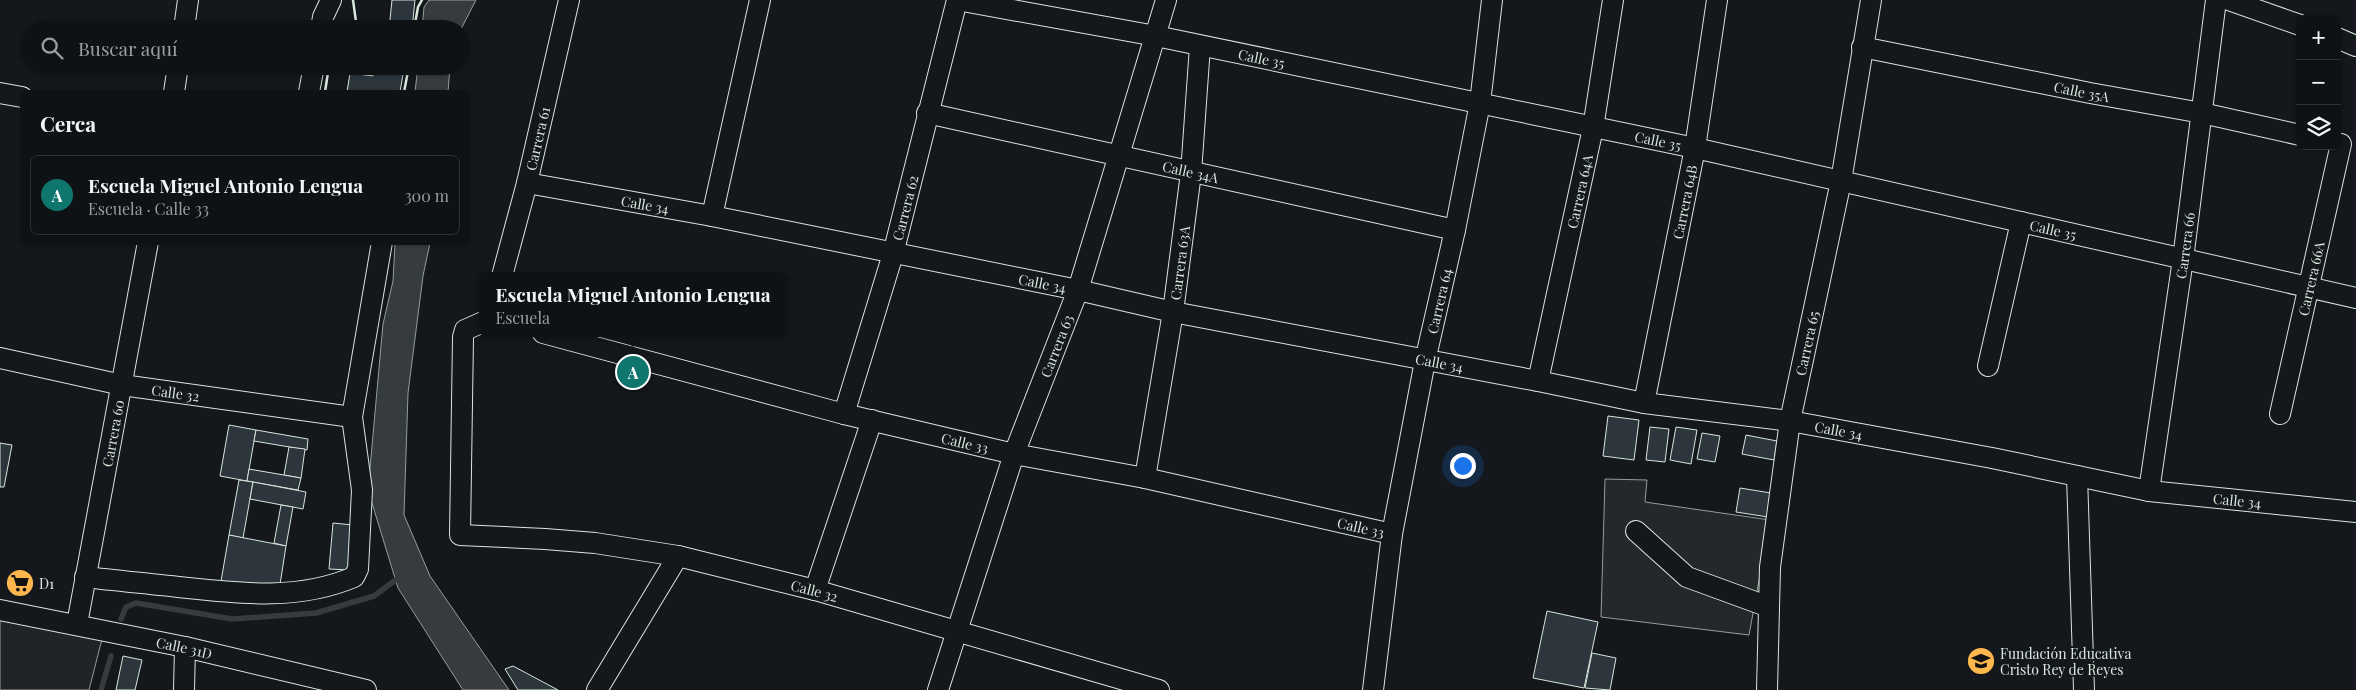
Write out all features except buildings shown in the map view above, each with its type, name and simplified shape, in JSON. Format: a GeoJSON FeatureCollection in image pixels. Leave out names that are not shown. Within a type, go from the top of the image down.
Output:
{"type":"FeatureCollection","features":[{"type":"Feature","properties":{"kind":"street"},"geometry":{"type":"LineString","coordinates":[[185,20],[188,0]]}},
{"type":"Feature","properties":{"kind":"street"},"geometry":{"type":"LineString","coordinates":[[322,20],[332,0]]}},
{"type":"Feature","properties":{"kind":"street","name":"Carrera 61"},"geometry":{"type":"LineString","coordinates":[[503,272],[527,183],[569,0]]}},
{"type":"Feature","properties":{"kind":"street"},"geometry":{"type":"LineString","coordinates":[[712,216],[760,0]]}},
{"type":"Feature","properties":{"kind":"street","name":"Calle 35"},"geometry":{"type":"LineString","coordinates":[[957,0],[1156,36],[1695,148],[2356,298]]}},
{"type":"Feature","properties":{"kind":"street","name":"Carrera 62"},"geometry":{"type":"LineString","coordinates":[[844,414],[893,254],[957,0]]}},
{"type":"Feature","properties":{"kind":"street","name":"Carrera 63"},"geometry":{"type":"LineString","coordinates":[[938,690],[1014,454],[1078,290],[1166,0]]}},
{"type":"Feature","properties":{"kind":"street","name":"Carrera 64"},"geometry":{"type":"LineString","coordinates":[[1373,690],[1392,534],[1424,361],[1455,230],[1480,103],[1492,0]]}},
{"type":"Feature","properties":{"kind":"street","name":"Carrera 64A"},"geometry":{"type":"LineString","coordinates":[[1538,381],[1593,128],[1613,0]]}},
{"type":"Feature","properties":{"kind":"street","name":"Carrera 64B"},"geometry":{"type":"LineString","coordinates":[[1644,404],[1695,148],[1717,0]]}},
{"type":"Feature","properties":{"kind":"street","name":"Carrera 65"},"geometry":{"type":"LineString","coordinates":[[1767,690],[1770,567],[1790,422],[1841,181],[1871,0]]}},
{"type":"Feature","properties":{"kind":"street","name":"Carrera 66"},"geometry":{"type":"LineString","coordinates":[[2149,491],[2183,259],[2216,0]]}},
{"type":"Feature","properties":{"kind":"street"},"geometry":{"type":"LineString","coordinates":[[2229,0],[2296,24]]}},
{"type":"Feature","properties":{"kind":"street"},"geometry":{"type":"LineString","coordinates":[[2341,40],[2356,46]]}},
{"type":"Feature","properties":{"kind":"street","name":"Carrera 63A"},"geometry":{"type":"LineString","coordinates":[[1144,478],[1173,312],[1191,173],[1200,46]]}},
{"type":"Feature","properties":{"kind":"street","name":"Calle 35A"},"geometry":{"type":"LineString","coordinates":[[1862,47],[2090,93],[2202,113],[2296,134]]}},
{"type":"Feature","properties":{"kind":"street"},"geometry":{"type":"LineString","coordinates":[[174,90],[177,75]]}},
{"type":"Feature","properties":{"kind":"street"},"geometry":{"type":"LineString","coordinates":[[309,90],[312,75]]}},
{"type":"Feature","properties":{"kind":"street"},"geometry":{"type":"LineString","coordinates":[[0,93],[20,97]]}},
{"type":"Feature","properties":{"kind":"street","name":"Calle 34A"},"geometry":{"type":"LineString","coordinates":[[927,113],[1455,230]]}},
{"type":"Feature","properties":{"kind":"street","name":"Carrera 66A"},"geometry":{"type":"LineString","coordinates":[[2280,414],[2308,288],[2345,145]]}},
{"type":"Feature","properties":{"kind":"street","name":"Calle 34"},"geometry":{"type":"LineString","coordinates":[[527,183],[712,216],[1078,290],[1173,312],[1424,361],[1538,381],[1644,404],[1790,422],[1992,458],[2149,491],[2356,512]]}},
{"type":"Feature","properties":{"kind":"street"},"geometry":{"type":"LineString","coordinates":[[1988,366],[2021,222]]}},
{"type":"Feature","properties":{"kind":"street","name":"Carrera 60"},"geometry":{"type":"LineString","coordinates":[[77,624],[147,245]]}},
{"type":"Feature","properties":{"kind":"street"},"geometry":{"type":"LineString","coordinates":[[85,577],[241,593],[283,594],[338,584],[354,578],[358,569],[362,490],[352,417],[381,245]]}},
{"type":"Feature","properties":{"kind":"street","name":"Calle 32"},"geometry":{"type":"LineString","coordinates":[[479,324],[465,330],[463,338],[460,536],[545,538],[595,543],[678,556],[815,590],[1160,690]]}},
{"type":"Feature","properties":{"kind":"street","name":"Calle 33"},"geometry":{"type":"LineString","coordinates":[[558,337],[844,414],[1014,454],[1144,478],[1392,534]]}},
{"type":"Feature","properties":{"kind":"street","name":"Calle 32"},"geometry":{"type":"LineString","coordinates":[[0,358],[122,385],[352,417]]}},
{"type":"Feature","properties":{"kind":"street"},"geometry":{"type":"LineString","coordinates":[[815,590],[872,420]]}},
{"type":"Feature","properties":{"kind":"street"},"geometry":{"type":"LineString","coordinates":[[2077,476],[2084,690]]}},
{"type":"Feature","properties":{"kind":"street"},"geometry":{"type":"LineString","coordinates":[[1636,531],[1687,578],[1769,607]]}},
{"type":"Feature","properties":{"kind":"street"},"geometry":{"type":"LineString","coordinates":[[597,690],[678,556]]}},
{"type":"Feature","properties":{"kind":"street","name":"Calle 31D"},"geometry":{"type":"LineString","coordinates":[[0,610],[132,635],[366,690]]}},
{"type":"Feature","properties":{"kind":"street"},"geometry":{"type":"LineString","coordinates":[[184,690],[185,647]]}},
{"type":"Feature","properties":{"kind":"shaded area"},"geometry":{"type":"Polygon","coordinates":[[[429,0],[476,0],[466,20],[423,20],[424,7],[429,0]]]}},
{"type":"Feature","properties":{"kind":"shaded area"},"geometry":{"type":"Polygon","coordinates":[[[417,75],[449,75],[448,90],[415,90],[417,75]]]}},
{"type":"Feature","properties":{"kind":"shaded area"},"geometry":{"type":"Polygon","coordinates":[[[395,245],[430,245],[423,276],[408,393],[404,515],[430,576],[509,690],[463,690],[398,588],[368,490],[383,324],[393,281],[395,245]]]}},
{"type":"Feature","properties":{"kind":"shaded area"},"geometry":{"type":"Polygon","coordinates":[[[1605,479],[1647,480],[1645,502],[1770,520],[1749,635],[1601,617],[1605,479]]]}},
{"type":"Feature","properties":{"kind":"shaded area"},"geometry":{"type":"Polygon","coordinates":[[[0,620],[102,639],[89,690],[0,690],[0,620]]]}},
{"type":"Feature","properties":{"kind":"waterway"},"geometry":{"type":"LineString","coordinates":[[121,619],[126,607],[136,603],[232,619],[316,613],[374,596],[401,576]]}},
{"type":"Feature","properties":{"kind":"waterway"},"geometry":{"type":"LineString","coordinates":[[101,690],[111,656]]}},
{"type":"Feature","properties":{"kind":"wall"},"geometry":{"type":"LineString","coordinates":[[353,0],[356,20]]}},
{"type":"Feature","properties":{"kind":"wall"},"geometry":{"type":"LineString","coordinates":[[416,20],[418,7],[422,0]]}},
{"type":"Feature","properties":{"kind":"wall"},"geometry":{"type":"LineString","coordinates":[[325,90],[328,75]]}},
{"type":"Feature","properties":{"kind":"wall"},"geometry":{"type":"LineString","coordinates":[[404,90],[407,75]]}},
{"type":"Feature","properties":{"kind":"place","name":"Escuela Miguel Antonio Lengua"},"geometry":{"type":"Point","coordinates":[633,372]}},
{"type":"Feature","properties":{"kind":"place","name":"D1"},"geometry":{"type":"Point","coordinates":[20,583]}},
{"type":"Feature","properties":{"kind":"place","name":"Fundación Educativa Cristo Rey de Reyes"},"geometry":{"type":"Point","coordinates":[1981,661]}}]}
